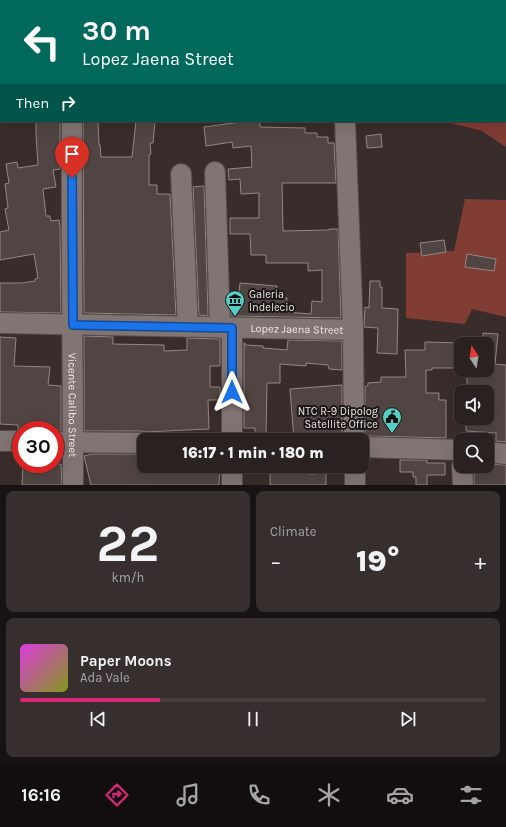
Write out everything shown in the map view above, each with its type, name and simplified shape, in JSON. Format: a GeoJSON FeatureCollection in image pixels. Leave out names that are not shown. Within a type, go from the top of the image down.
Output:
{"type":"FeatureCollection","features":[{"type":"Feature","properties":{"kind":"street"},"geometry":{"type":"LineString","coordinates":[[96,0],[122,0]]}},
{"type":"Feature","properties":{"kind":"street","name":"Vicente Calibo Street"},"geometry":{"type":"LineString","coordinates":[[72,122],[71,221],[73,325],[64,442],[72,485]]}},
{"type":"Feature","properties":{"kind":"street"},"geometry":{"type":"LineString","coordinates":[[345,122],[354,330],[354,433]]}},
{"type":"Feature","properties":{"kind":"street"},"geometry":{"type":"LineString","coordinates":[[215,172],[232,433]]}},
{"type":"Feature","properties":{"kind":"street"},"geometry":{"type":"LineString","coordinates":[[181,174],[188,327]]}},
{"type":"Feature","properties":{"kind":"street","name":"Lopez Jaena Street"},"geometry":{"type":"LineString","coordinates":[[0,323],[354,330]]}},
{"type":"Feature","properties":{"kind":"street"},"geometry":{"type":"LineString","coordinates":[[0,441],[12,441]]}},
{"type":"Feature","properties":{"kind":"street"},"geometry":{"type":"LineString","coordinates":[[64,442],[137,443]]}},
{"type":"Feature","properties":{"kind":"street"},"geometry":{"type":"LineString","coordinates":[[369,447],[454,450]]}},
{"type":"Feature","properties":{"kind":"street"},"geometry":{"type":"LineString","coordinates":[[494,453],[506,454]]}},
{"type":"Feature","properties":{"kind":"street"},"geometry":{"type":"LineString","coordinates":[[232,473],[232,485]]}},
{"type":"Feature","properties":{"kind":"street"},"geometry":{"type":"LineString","coordinates":[[355,473],[355,485]]}},
{"type":"Feature","properties":{"kind":"street"},"geometry":{"type":"LineString","coordinates":[[462,473],[463,485]]}},
{"type":"Feature","properties":{"kind":"shaded area"},"geometry":{"type":"Polygon","coordinates":[[[446,122],[506,122],[506,147],[482,131],[446,122]]]}},
{"type":"Feature","properties":{"kind":"shaded area"},"geometry":{"type":"Polygon","coordinates":[[[465,199],[506,200],[506,317],[472,309],[465,324],[406,318],[406,253],[454,251],[465,199]]]}},
{"type":"Feature","properties":{"kind":"building"},"geometry":{"type":"Polygon","coordinates":[[[36,122],[60,122],[60,169],[53,170],[56,187],[43,189],[46,216],[50,216],[51,221],[59,220],[61,313],[0,312],[0,283],[22,283],[35,281],[35,279],[38,278],[34,254],[0,260],[0,232],[9,230],[5,209],[8,208],[5,184],[9,183],[6,164],[17,162],[18,168],[38,165],[36,122]]]}},
{"type":"Feature","properties":{"kind":"building"},"geometry":{"type":"Polygon","coordinates":[[[83,122],[98,122],[101,157],[132,157],[136,122],[155,122],[153,143],[150,143],[151,154],[149,155],[149,185],[157,185],[157,194],[170,194],[176,315],[84,313],[83,122]]]}},
{"type":"Feature","properties":{"kind":"building"},"geometry":{"type":"Polygon","coordinates":[[[241,122],[260,122],[260,127],[305,128],[305,133],[317,133],[317,137],[328,137],[328,143],[334,143],[336,183],[282,183],[283,231],[338,229],[341,318],[231,316],[231,302],[238,302],[240,283],[277,286],[276,297],[287,298],[286,312],[311,314],[312,301],[322,302],[322,270],[308,271],[308,263],[266,263],[266,255],[251,255],[250,234],[230,234],[230,218],[259,218],[259,193],[241,194],[240,179],[229,180],[228,169],[252,167],[251,146],[233,148],[232,142],[206,146],[204,127],[241,122]]]}},
{"type":"Feature","properties":{"kind":"building"},"geometry":{"type":"Polygon","coordinates":[[[381,134],[382,147],[367,148],[366,136],[381,134]]]}},
{"type":"Feature","properties":{"kind":"building"},"geometry":{"type":"Polygon","coordinates":[[[204,186],[208,316],[199,315],[193,187],[204,186]]]}},
{"type":"Feature","properties":{"kind":"building"},"geometry":{"type":"Polygon","coordinates":[[[444,240],[446,252],[422,256],[420,243],[444,240]]]}},
{"type":"Feature","properties":{"kind":"building"},"geometry":{"type":"Polygon","coordinates":[[[467,254],[496,259],[494,271],[465,267],[467,254]]]}},
{"type":"Feature","properties":{"kind":"building"},"geometry":{"type":"Polygon","coordinates":[[[370,281],[380,281],[380,287],[382,287],[382,308],[398,309],[397,354],[377,353],[378,328],[364,327],[365,307],[369,308],[370,281]]]}},
{"type":"Feature","properties":{"kind":"building"},"geometry":{"type":"Polygon","coordinates":[[[483,333],[498,334],[495,364],[506,365],[506,442],[496,441],[496,433],[466,431],[466,425],[494,425],[494,385],[467,385],[467,377],[494,377],[494,337],[483,337],[483,333]]]}},
{"type":"Feature","properties":{"kind":"building"},"geometry":{"type":"Polygon","coordinates":[[[84,336],[113,337],[113,344],[164,345],[164,351],[187,350],[187,338],[220,339],[220,365],[210,366],[210,387],[220,387],[220,400],[208,400],[209,429],[145,432],[84,431],[84,336]]]}},
{"type":"Feature","properties":{"kind":"building"},"geometry":{"type":"Polygon","coordinates":[[[0,337],[16,338],[14,366],[50,367],[48,385],[61,386],[61,421],[12,421],[12,425],[0,424],[0,337]]]}},
{"type":"Feature","properties":{"kind":"building"},"geometry":{"type":"Polygon","coordinates":[[[288,340],[342,341],[342,370],[329,369],[328,365],[306,363],[306,366],[280,364],[280,383],[267,383],[266,433],[255,433],[255,428],[244,428],[244,343],[245,345],[263,346],[263,348],[287,350],[288,340]]]}},
{"type":"Feature","properties":{"kind":"building"},"geometry":{"type":"Polygon","coordinates":[[[425,342],[454,343],[454,368],[432,368],[432,370],[426,370],[426,393],[439,393],[439,400],[446,400],[446,438],[369,436],[369,433],[365,433],[365,387],[368,383],[381,382],[381,377],[406,377],[405,350],[425,350],[425,342]]]}},
{"type":"Feature","properties":{"kind":"building"},"geometry":{"type":"Polygon","coordinates":[[[342,385],[342,433],[293,433],[290,389],[342,385]]]}},
{"type":"Feature","properties":{"kind":"building"},"geometry":{"type":"Polygon","coordinates":[[[92,454],[137,454],[137,473],[220,473],[219,485],[91,485],[84,456],[92,454]]]}},
{"type":"Feature","properties":{"kind":"building"},"geometry":{"type":"Polygon","coordinates":[[[400,460],[427,460],[427,463],[445,463],[445,475],[427,475],[427,485],[416,485],[416,477],[413,477],[413,472],[400,472],[400,460]]]}},
{"type":"Feature","properties":{"kind":"building"},"geometry":{"type":"Polygon","coordinates":[[[494,464],[506,465],[506,485],[474,485],[474,473],[494,473],[494,464]]]}},
{"type":"Feature","properties":{"kind":"building"},"geometry":{"type":"Polygon","coordinates":[[[23,473],[61,473],[62,485],[22,485],[23,473]]]}},
{"type":"Feature","properties":{"kind":"building"},"geometry":{"type":"Polygon","coordinates":[[[270,473],[326,473],[326,485],[270,485],[270,473]]]}},
{"type":"Feature","properties":{"kind":"place","name":"Galeria Indelecio"},"geometry":{"type":"Point","coordinates":[235,317]}},
{"type":"Feature","properties":{"kind":"place","name":"NTC R-9 Dipolog Satellite Office"},"geometry":{"type":"Point","coordinates":[392,434]}},
{"type":"Feature","properties":{"kind":"route"},"geometry":{"type":"LineString","coordinates":[[72,178],[71,221],[73,325],[232,328],[232,392]]}}]}
